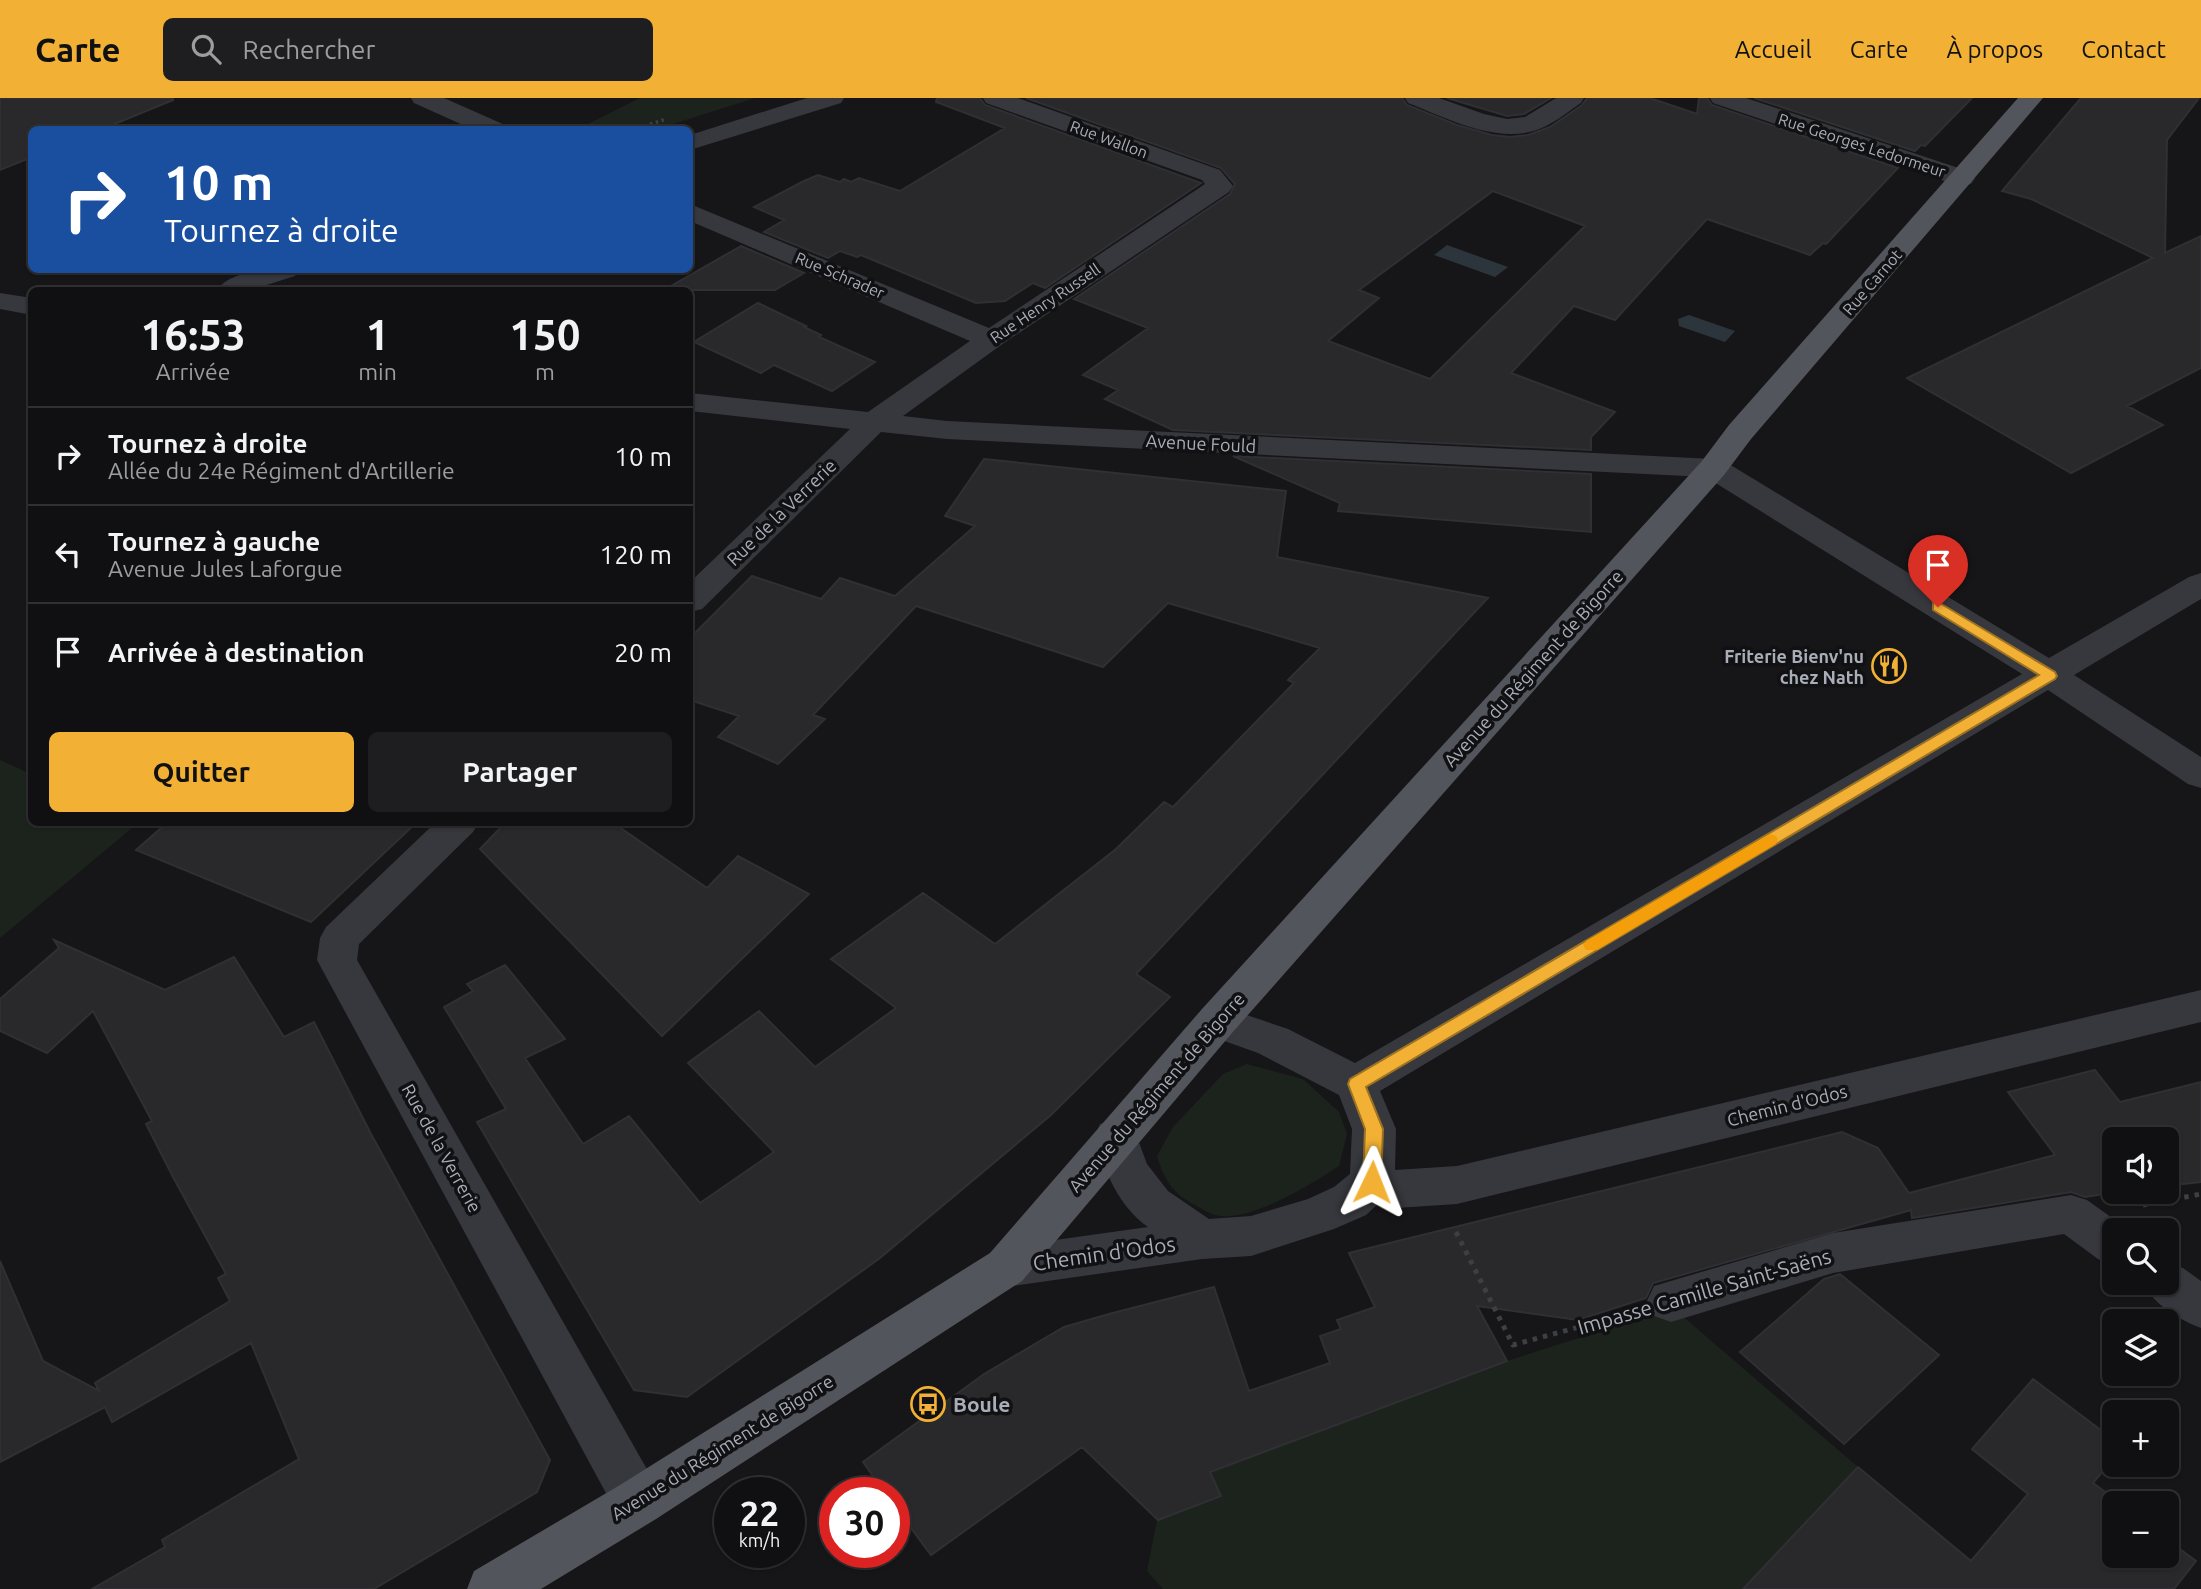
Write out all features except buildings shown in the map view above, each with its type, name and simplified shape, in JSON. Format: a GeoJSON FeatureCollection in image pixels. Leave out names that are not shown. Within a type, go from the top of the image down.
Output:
{"type":"FeatureCollection","features":[{"type":"Feature","properties":{"kind":"main road","name":"Rue Carnot"},"geometry":{"type":"LineString","coordinates":[[1713,468],[1740,432],[2031,98]]}},
{"type":"Feature","properties":{"kind":"main road","name":"Avenue du Régiment de Bigorre"},"geometry":{"type":"LineString","coordinates":[[493,1589],[638,1502],[1006,1267],[1217,1021],[1713,468]]}},
{"type":"Feature","properties":{"kind":"street"},"geometry":{"type":"LineString","coordinates":[[422,98],[487,126]]}},
{"type":"Feature","properties":{"kind":"street"},"geometry":{"type":"LineString","coordinates":[[693,142],[832,98]]}},
{"type":"Feature","properties":{"kind":"street","name":"Rue Wallon"},"geometry":{"type":"LineString","coordinates":[[995,98],[1211,175],[1220,186]]}},
{"type":"Feature","properties":{"kind":"street"},"geometry":{"type":"LineString","coordinates":[[1417,98],[1494,125],[1532,123],[1572,98]]}},
{"type":"Feature","properties":{"kind":"street","name":"Rue Georges Ledormeur"},"geometry":{"type":"LineString","coordinates":[[1722,98],[1962,178]]}},
{"type":"Feature","properties":{"kind":"street","name":"Rue Henry Russell"},"geometry":{"type":"LineString","coordinates":[[873,424],[991,340],[1220,186]]}},
{"type":"Feature","properties":{"kind":"street","name":"Rue Schrader"},"geometry":{"type":"LineString","coordinates":[[693,213],[991,340]]}},
{"type":"Feature","properties":{"kind":"street"},"geometry":{"type":"LineString","coordinates":[[237,287],[275,273]]}},
{"type":"Feature","properties":{"kind":"street"},"geometry":{"type":"LineString","coordinates":[[0,301],[28,306]]}},
{"type":"Feature","properties":{"kind":"street","name":"Avenue Fould"},"geometry":{"type":"LineString","coordinates":[[693,402],[947,430],[1713,468]]}},
{"type":"Feature","properties":{"kind":"street","name":"Rue de la Verrerie"},"geometry":{"type":"LineString","coordinates":[[693,598],[873,424]]}},
{"type":"Feature","properties":{"kind":"street"},"geometry":{"type":"LineString","coordinates":[[1713,468],[2050,676],[2201,775]]}},
{"type":"Feature","properties":{"kind":"street"},"geometry":{"type":"LineString","coordinates":[[1356,1084],[2050,676],[2201,584]]}},
{"type":"Feature","properties":{"kind":"street","name":"Rue de la Verrerie"},"geometry":{"type":"LineString","coordinates":[[456,826],[340,937],[337,960],[638,1502]]}},
{"type":"Feature","properties":{"kind":"street","name":"Chemin d'Odos"},"geometry":{"type":"LineString","coordinates":[[1006,1267],[1202,1239],[1251,1236],[1318,1215],[1350,1201],[1372,1182],[1395,1189],[1457,1185],[2201,1006]]}},
{"type":"Feature","properties":{"kind":"street"},"geometry":{"type":"LineString","coordinates":[[1217,1021],[1273,1041],[1356,1084],[1374,1129],[1372,1182]]}},
{"type":"Feature","properties":{"kind":"street","name":"Chemin d'Odos"},"geometry":{"type":"LineString","coordinates":[[1116,1137],[1128,1172],[1152,1205],[1202,1239]]}},
{"type":"Feature","properties":{"kind":"street","name":"Impasse Camille Saint-Saëns"},"geometry":{"type":"LineString","coordinates":[[1671,1301],[1833,1253],[2071,1214],[2102,1236]]}},
{"type":"Feature","properties":{"kind":"street"},"geometry":{"type":"LineString","coordinates":[[2179,1291],[2201,1307]]}},
{"type":"Feature","properties":{"kind":"path","name":"Impasse Camille Saint-Saëns"},"geometry":{"type":"LineString","coordinates":[[1434,1186],[1513,1345],[1671,1301]]}},
{"type":"Feature","properties":{"kind":"shaded area"},"geometry":{"type":"Polygon","coordinates":[[[640,98],[755,98],[666,126],[584,126],[640,98]]]}},
{"type":"Feature","properties":{"kind":"shaded area"},"geometry":{"type":"Polygon","coordinates":[[[1447,245],[1508,267],[1495,277],[1434,255],[1447,245]]]}},
{"type":"Feature","properties":{"kind":"shaded area"},"geometry":{"type":"Polygon","coordinates":[[[1689,315],[1735,331],[1725,342],[1679,326],[1678,319],[1689,315]]]}},
{"type":"Feature","properties":{"kind":"shaded area"},"geometry":{"type":"Polygon","coordinates":[[[0,760],[28,773],[28,826],[134,826],[0,938],[0,760]]]}},
{"type":"Feature","properties":{"kind":"shaded area"},"geometry":{"type":"Polygon","coordinates":[[[1247,1064],[1303,1079],[1339,1112],[1347,1134],[1339,1166],[1327,1174],[1261,1208],[1244,1214],[1215,1215],[1187,1201],[1175,1191],[1166,1179],[1157,1156],[1173,1127],[1223,1074],[1247,1064]]]}},
{"type":"Feature","properties":{"kind":"shaded area"},"geometry":{"type":"Polygon","coordinates":[[[1673,1308],[1858,1467],[1743,1589],[1163,1589],[1147,1571],[1157,1520],[1141,1504],[1140,1497],[1507,1361],[1673,1308]]]}},
{"type":"Feature","properties":{"kind":"slow traffic"},"geometry":{"type":"LineString","coordinates":[[1591,945],[1770,840]]}},
{"type":"Feature","properties":{"kind":"place","name":"Friterie Bienv'nu chez Nath"},"geometry":{"type":"Point","coordinates":[1889,666]}},
{"type":"Feature","properties":{"kind":"place","name":"Boule"},"geometry":{"type":"Point","coordinates":[928,1404]}},
{"type":"Feature","properties":{"kind":"route"},"geometry":{"type":"LineString","coordinates":[[1372,1182],[1374,1129],[1356,1084],[2050,676],[1938,607]]}}]}
